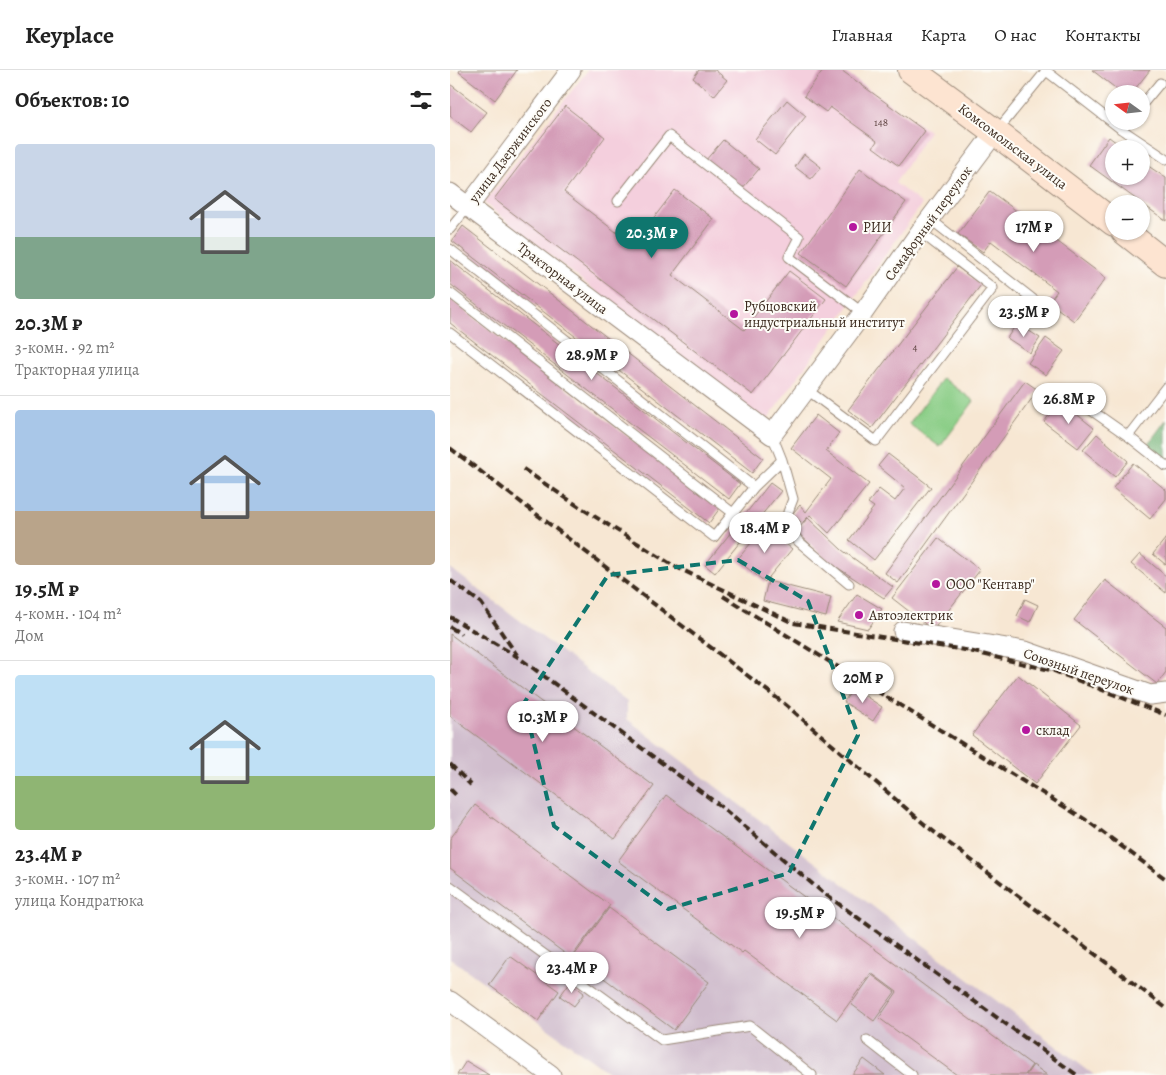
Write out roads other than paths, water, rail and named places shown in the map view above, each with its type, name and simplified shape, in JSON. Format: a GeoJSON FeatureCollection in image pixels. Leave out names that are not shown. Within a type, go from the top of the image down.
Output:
{"type":"FeatureCollection","features":[{"type":"Feature","properties":{"kind":"main road","name":"Комсомольская улица"},"geometry":{"type":"LineString","coordinates":[[911,70],[1105,216]]}},
{"type":"Feature","properties":{"kind":"main road"},"geometry":{"type":"LineString","coordinates":[[1135,240],[1166,264]]}},
{"type":"Feature","properties":{"kind":"street","name":"улица Дзержинского"},"geometry":{"type":"LineString","coordinates":[[468,207],[571,70]]}},
{"type":"Feature","properties":{"kind":"street","name":"Семафорный переулок"},"geometry":{"type":"LineString","coordinates":[[772,435],[995,132]]}},
{"type":"Feature","properties":{"kind":"street","name":"Тракторная улица"},"geometry":{"type":"LineString","coordinates":[[450,193],[772,435]]}},
{"type":"Feature","properties":{"kind":"street","name":"Союзный переулок"},"geometry":{"type":"LineString","coordinates":[[903,631],[1026,651],[1150,695],[1166,693]]}},
{"type":"Feature","properties":{"kind":"street"},"geometry":{"type":"LineString","coordinates":[[450,1000],[550,1075]]}},
{"type":"Feature","properties":{"kind":"lane"},"geometry":{"type":"LineString","coordinates":[[995,132],[1045,71],[1105,117]]}},
{"type":"Feature","properties":{"kind":"lane"},"geometry":{"type":"LineString","coordinates":[[1150,95],[1160,83]]}},
{"type":"Feature","properties":{"kind":"lane"},"geometry":{"type":"LineString","coordinates":[[1123,130],[1166,158]]}},
{"type":"Feature","properties":{"kind":"lane"},"geometry":{"type":"LineString","coordinates":[[618,201],[669,136],[798,237],[789,257],[863,313]]}},
{"type":"Feature","properties":{"kind":"lane"},"geometry":{"type":"LineString","coordinates":[[450,229],[468,207]]}},
{"type":"Feature","properties":{"kind":"lane"},"geometry":{"type":"LineString","coordinates":[[925,225],[1034,300]]}},
{"type":"Feature","properties":{"kind":"lane"},"geometry":{"type":"LineString","coordinates":[[806,389],[876,441],[993,288],[925,225]]}},
{"type":"Feature","properties":{"kind":"lane"},"geometry":{"type":"LineString","coordinates":[[450,249],[754,488]]}},
{"type":"Feature","properties":{"kind":"lane"},"geometry":{"type":"LineString","coordinates":[[450,292],[733,513]]}},
{"type":"Feature","properties":{"kind":"lane"},"geometry":{"type":"LineString","coordinates":[[450,333],[714,538],[754,488],[782,460]]}},
{"type":"Feature","properties":{"kind":"lane"},"geometry":{"type":"LineString","coordinates":[[1128,436],[1166,387]]}},
{"type":"Feature","properties":{"kind":"lane"},"geometry":{"type":"LineString","coordinates":[[1081,403],[1166,466]]}},
{"type":"Feature","properties":{"kind":"lane"},"geometry":{"type":"LineString","coordinates":[[772,435],[782,460],[793,499],[788,512],[788,525],[798,541],[849,584]]}},
{"type":"Feature","properties":{"kind":"lane"},"geometry":{"type":"LineString","coordinates":[[450,886],[662,1040],[750,1026],[812,1075]]}},
{"type":"Feature","properties":{"kind":"lane"},"geometry":{"type":"LineString","coordinates":[[867,1040],[912,1075]]}},
{"type":"Feature","properties":{"kind":"railway"},"geometry":{"type":"LineString","coordinates":[[450,448],[786,705],[929,828],[1166,1008]]}},
{"type":"Feature","properties":{"kind":"railway"},"geometry":{"type":"LineString","coordinates":[[523,469],[674,566],[793,623],[965,650],[1054,671],[1166,715]]}},
{"type":"Feature","properties":{"kind":"railway"},"geometry":{"type":"LineString","coordinates":[[450,580],[481,603],[517,655]]}},
{"type":"Feature","properties":{"kind":"railway"},"geometry":{"type":"LineString","coordinates":[[723,596],[1086,820],[1166,879]]}},
{"type":"Feature","properties":{"kind":"railway"},"geometry":{"type":"LineString","coordinates":[[450,617],[518,657],[719,805],[822,892],[1077,1075]]}},
{"type":"Feature","properties":{"kind":"railway"},"geometry":{"type":"LineString","coordinates":[[450,627],[461,634]]}},
{"type":"Feature","properties":{"kind":"railway"},"geometry":{"type":"LineString","coordinates":[[450,764],[471,785]]}},
{"type":"Feature","properties":{"kind":"railway"},"geometry":{"type":"LineString","coordinates":[[450,789],[457,796]]}},
{"type":"Feature","properties":{"kind":"place","name":"РИИ"},"geometry":{"type":"Point","coordinates":[853,227]}},
{"type":"Feature","properties":{"kind":"place","name":"Рубцовский индустриальный институт"},"geometry":{"type":"Point","coordinates":[734,314]}},
{"type":"Feature","properties":{"kind":"place","name":"ООО \"Кентавр\""},"geometry":{"type":"Point","coordinates":[936,584]}},
{"type":"Feature","properties":{"kind":"place","name":"Автоэлектрик"},"geometry":{"type":"Point","coordinates":[859,615]}},
{"type":"Feature","properties":{"kind":"place","name":"склад"},"geometry":{"type":"Point","coordinates":[1026,730]}}]}
